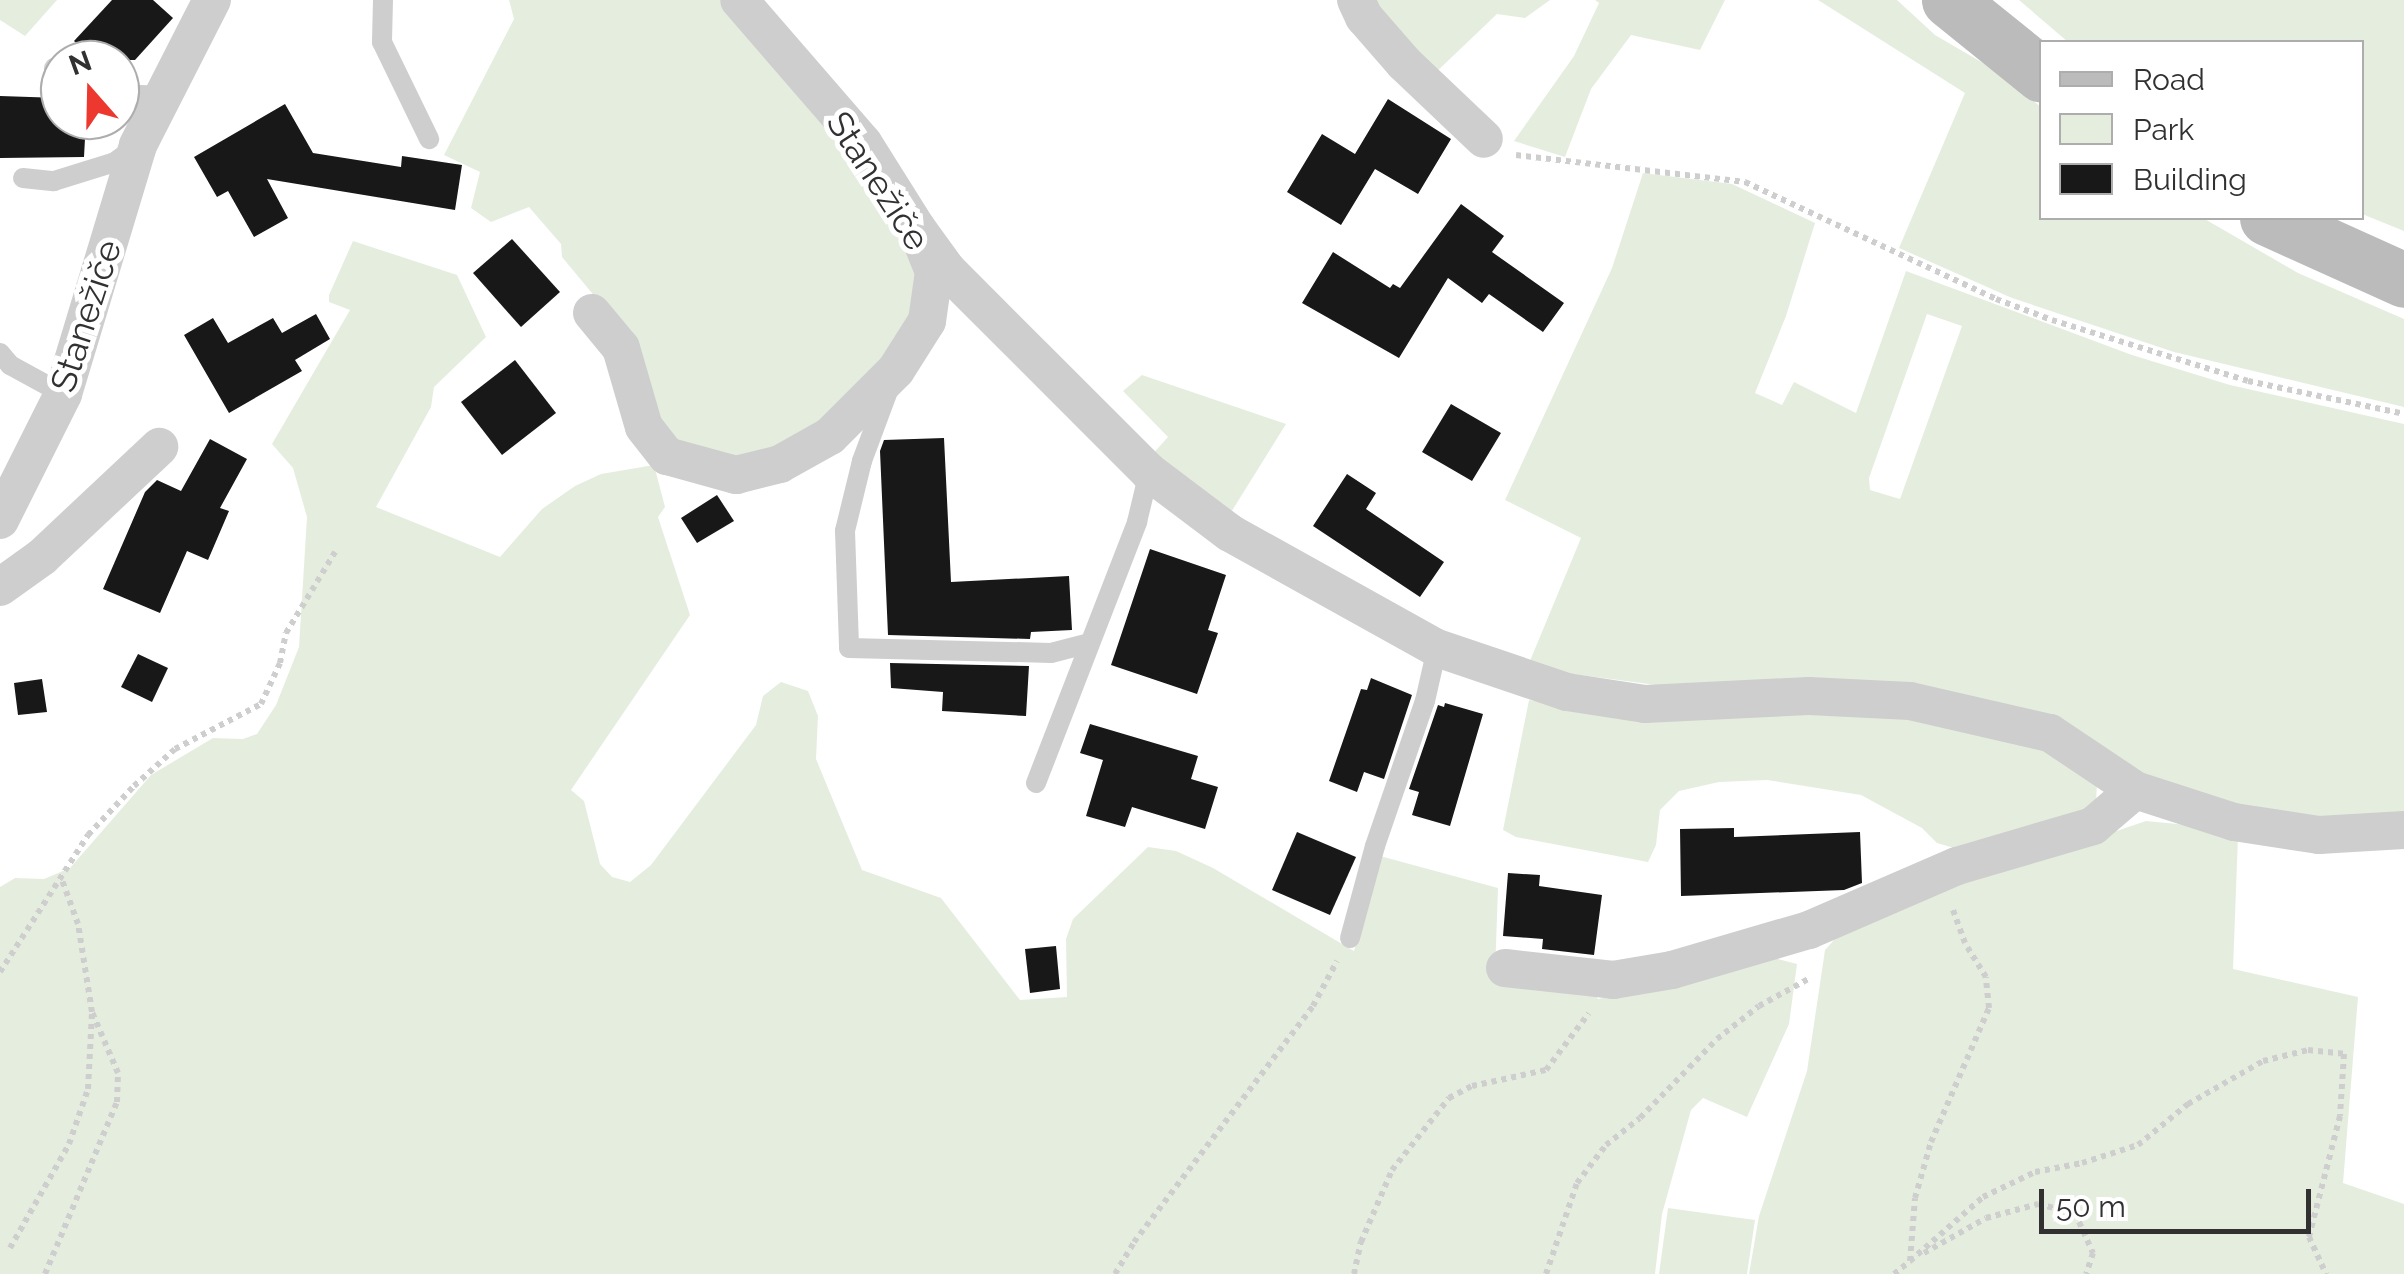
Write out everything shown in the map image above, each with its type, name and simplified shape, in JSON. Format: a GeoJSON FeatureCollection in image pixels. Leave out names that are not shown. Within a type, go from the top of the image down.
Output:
{"type":"FeatureCollection","features":[{"type":"Feature","properties":{"kind":"street","name":"Stanežiče"},"geometry":{"type":"LineString","coordinates":[[0,520],[63,394],[138,145],[212,0]]}},
{"type":"Feature","properties":{"kind":"street","name":"Stanežiče"},"geometry":{"type":"LineString","coordinates":[[592,313],[621,348],[644,427],[667,456],[736,475],[780,464],[830,436],[896,370],[927,321],[934,272],[916,227],[863,144],[739,0]]}},
{"type":"Feature","properties":{"kind":"street"},"geometry":{"type":"LineString","coordinates":[[1356,0],[1364,16],[1404,63],[1484,139]]}},
{"type":"Feature","properties":{"kind":"street"},"geometry":{"type":"LineString","coordinates":[[1949,0],[2039,73]]}},
{"type":"Feature","properties":{"kind":"street"},"geometry":{"type":"LineString","coordinates":[[2271,220],[2404,280]]}},
{"type":"Feature","properties":{"kind":"street"},"geometry":{"type":"LineString","coordinates":[[916,227],[947,270],[1148,472],[1230,533],[1437,648],[1567,692],[1645,704],[1809,696],[1910,701],[2050,733],[2136,790],[2234,822],[2336,835],[2404,830]]}},
{"type":"Feature","properties":{"kind":"street"},"geometry":{"type":"LineString","coordinates":[[0,587],[42,557],[160,446]]}},
{"type":"Feature","properties":{"kind":"street"},"geometry":{"type":"LineString","coordinates":[[1505,968],[1614,980],[1672,970],[1808,930],[1956,866],[2093,826],[2136,790]]}},
{"type":"Feature","properties":{"kind":"lane"},"geometry":{"type":"LineString","coordinates":[[383,0],[382,42],[429,139]]}},
{"type":"Feature","properties":{"kind":"lane"},"geometry":{"type":"LineString","coordinates":[[140,95],[163,96]]}},
{"type":"Feature","properties":{"kind":"lane"},"geometry":{"type":"LineString","coordinates":[[23,178],[54,181],[114,162],[138,145]]}},
{"type":"Feature","properties":{"kind":"lane"},"geometry":{"type":"LineString","coordinates":[[0,353],[10,366],[63,394]]}},
{"type":"Feature","properties":{"kind":"lane"},"geometry":{"type":"LineString","coordinates":[[896,370],[862,461],[845,532],[849,648],[1051,653],[1090,644]]}},
{"type":"Feature","properties":{"kind":"lane"},"geometry":{"type":"LineString","coordinates":[[1036,783],[1138,522],[1148,472]]}},
{"type":"Feature","properties":{"kind":"lane"},"geometry":{"type":"LineString","coordinates":[[1350,938],[1375,846],[1425,701],[1437,648]]}},
{"type":"Feature","properties":{"kind":"path"},"geometry":{"type":"LineString","coordinates":[[1484,139],[1514,155],[1636,166],[1745,182],[1996,300],[2052,320],[2248,380],[2404,414]]}},
{"type":"Feature","properties":{"kind":"path"},"geometry":{"type":"LineString","coordinates":[[0,972],[88,835],[175,749],[261,704],[280,663],[286,633],[336,552]]}},
{"type":"Feature","properties":{"kind":"path"},"geometry":{"type":"LineString","coordinates":[[1910,1261],[1916,1198],[1931,1142],[1989,1008],[1986,977],[1951,914],[1956,866]]}},
{"type":"Feature","properties":{"kind":"path"},"geometry":{"type":"LineString","coordinates":[[10,1248],[70,1144],[88,1089],[92,1012],[78,924],[61,878]]}},
{"type":"Feature","properties":{"kind":"path"},"geometry":{"type":"LineString","coordinates":[[1115,1274],[1134,1242],[1313,1006],[1350,938]]}},
{"type":"Feature","properties":{"kind":"path"},"geometry":{"type":"LineString","coordinates":[[1546,1274],[1576,1183],[1606,1144],[1640,1118],[1717,1039],[1759,1006],[1810,978]]}},
{"type":"Feature","properties":{"kind":"path"},"geometry":{"type":"LineString","coordinates":[[1354,1274],[1361,1242],[1392,1170],[1450,1098],[1472,1086],[1546,1070],[1614,980]]}},
{"type":"Feature","properties":{"kind":"path"},"geometry":{"type":"LineString","coordinates":[[45,1274],[117,1102],[118,1073],[92,1012]]}},
{"type":"Feature","properties":{"kind":"path"},"geometry":{"type":"LineString","coordinates":[[1894,1274],[1983,1197],[2035,1172],[2138,1145],[2188,1104],[2263,1061],[2308,1050],[2344,1054],[2340,1116],[2309,1237],[2326,1274]]}},
{"type":"Feature","properties":{"kind":"path"},"geometry":{"type":"LineString","coordinates":[[1910,1261],[1986,1218],[2038,1204],[2075,1213],[2093,1252],[2086,1274]]}},
{"type":"Feature","properties":{"kind":"green space"},"geometry":{"type":"Polygon","coordinates":[[[0,0],[57,0],[25,36],[0,20],[0,0]]]}},
{"type":"Feature","properties":{"kind":"green space"},"geometry":{"type":"Polygon","coordinates":[[[509,0],[723,0],[868,171],[919,266],[910,330],[794,446],[720,466],[656,429],[635,345],[562,257],[561,244],[529,207],[491,222],[471,208],[480,172],[444,155],[514,19],[509,0]]]}},
{"type":"Feature","properties":{"kind":"green space"},"geometry":{"type":"Polygon","coordinates":[[[1372,0],[1550,0],[1525,18],[1497,14],[1432,76],[1372,0]]]}},
{"type":"Feature","properties":{"kind":"green space"},"geometry":{"type":"Polygon","coordinates":[[[1595,0],[1725,0],[1700,50],[1631,35],[1591,89],[1565,157],[1514,141],[1574,56],[1599,3],[1595,0]]]}},
{"type":"Feature","properties":{"kind":"green space"},"geometry":{"type":"Polygon","coordinates":[[[1818,0],[1897,0],[1935,35],[1995,70],[2039,105],[2039,220],[2206,220],[2298,273],[2404,319],[2404,407],[2174,352],[2012,298],[1899,248],[1965,93],[1818,0]]]}},
{"type":"Feature","properties":{"kind":"green space"},"geometry":{"type":"Polygon","coordinates":[[[2019,0],[2404,0],[2404,231],[2364,215],[2364,40],[2066,40],[2019,0]]]}},
{"type":"Feature","properties":{"kind":"green space"},"geometry":{"type":"Polygon","coordinates":[[[1643,173],[1732,184],[1815,223],[1786,316],[1755,393],[1782,405],[1794,382],[1856,413],[1906,271],[2132,355],[2230,385],[2404,424],[2404,821],[2332,827],[2174,794],[2083,741],[1527,668],[1581,538],[1505,500],[1612,268],[1643,173]],[[1927,314],[1869,478],[1870,490],[1900,499],[1962,326],[1927,314]]]}},
{"type":"Feature","properties":{"kind":"green space"},"geometry":{"type":"Polygon","coordinates":[[[353,241],[457,275],[486,337],[434,387],[431,407],[376,507],[500,557],[542,509],[575,486],[601,474],[654,465],[665,507],[658,517],[690,615],[571,790],[584,801],[600,864],[612,877],[630,882],[651,865],[756,725],[763,696],[781,682],[808,691],[818,716],[816,759],[862,870],[941,898],[1020,1000],[1067,997],[1066,939],[1073,919],[1148,847],[1176,851],[1213,868],[1354,951],[1380,856],[1498,888],[1495,974],[1592,987],[1598,999],[1771,957],[1797,964],[1789,1024],[1747,1117],[1703,1098],[1691,1110],[1662,1214],[1655,1274],[0,1274],[0,887],[15,878],[44,879],[70,868],[151,775],[213,738],[243,739],[257,734],[276,705],[299,647],[307,517],[293,468],[272,444],[350,310],[329,302],[329,295],[353,241]]]}},
{"type":"Feature","properties":{"kind":"green space"},"geometry":{"type":"Polygon","coordinates":[[[1142,375],[1286,424],[1230,514],[1150,457],[1168,437],[1123,391],[1142,375]]]}},
{"type":"Feature","properties":{"kind":"green space"},"geometry":{"type":"Polygon","coordinates":[[[1529,700],[1626,716],[1875,705],[2050,742],[2097,781],[2096,805],[2086,818],[1961,850],[1937,843],[1922,828],[1861,795],[1767,780],[1719,782],[1679,791],[1660,810],[1656,845],[1648,862],[1516,837],[1503,830],[1529,700]]]}},
{"type":"Feature","properties":{"kind":"green space"},"geometry":{"type":"Polygon","coordinates":[[[2146,821],[2208,827],[2238,837],[2233,969],[2358,997],[2343,1183],[2404,1204],[2404,1274],[1749,1274],[1759,1216],[1807,1071],[1825,950],[1851,921],[2146,821]]]}},
{"type":"Feature","properties":{"kind":"green space"},"geometry":{"type":"Polygon","coordinates":[[[1668,1208],[1755,1220],[1747,1274],[1659,1274],[1668,1208]]]}},
{"type":"Feature","properties":{"kind":"building"},"geometry":{"type":"Polygon","coordinates":[[[112,0],[153,0],[173,18],[140,54],[140,40],[75,40],[112,0]]]}},
{"type":"Feature","properties":{"kind":"building"},"geometry":{"type":"Polygon","coordinates":[[[0,96],[40,97],[40,140],[85,140],[84,157],[0,158],[0,96]]]}},
{"type":"Feature","properties":{"kind":"building"},"geometry":{"type":"Polygon","coordinates":[[[1388,99],[1451,139],[1418,194],[1375,169],[1341,225],[1287,192],[1322,134],[1355,154],[1388,99]]]}},
{"type":"Feature","properties":{"kind":"building"},"geometry":{"type":"Polygon","coordinates":[[[285,104],[313,153],[401,167],[402,156],[462,165],[455,210],[267,179],[288,218],[254,237],[228,191],[217,197],[194,157],[285,104]]]}},
{"type":"Feature","properties":{"kind":"building"},"geometry":{"type":"Polygon","coordinates":[[[1461,204],[1504,236],[1492,252],[1564,303],[1543,332],[1489,294],[1482,303],[1448,278],[1399,358],[1302,303],[1333,252],[1390,288],[1393,284],[1400,288],[1461,204]]]}},
{"type":"Feature","properties":{"kind":"building"},"geometry":{"type":"Polygon","coordinates":[[[512,239],[560,292],[521,327],[473,273],[512,239]]]}},
{"type":"Feature","properties":{"kind":"building"},"geometry":{"type":"Polygon","coordinates":[[[316,314],[330,339],[295,360],[302,371],[229,413],[184,335],[213,318],[228,343],[273,318],[282,333],[316,314]]]}},
{"type":"Feature","properties":{"kind":"building"},"geometry":{"type":"Polygon","coordinates":[[[515,360],[556,413],[502,455],[461,402],[515,360]]]}},
{"type":"Feature","properties":{"kind":"building"},"geometry":{"type":"Polygon","coordinates":[[[1451,404],[1501,433],[1472,481],[1422,452],[1451,404]]]}},
{"type":"Feature","properties":{"kind":"building"},"geometry":{"type":"Polygon","coordinates":[[[944,438],[951,582],[1069,576],[1072,630],[1031,632],[1030,639],[888,635],[880,451],[884,440],[944,438]]]}},
{"type":"Feature","properties":{"kind":"building"},"geometry":{"type":"Polygon","coordinates":[[[210,439],[247,459],[220,508],[229,511],[208,560],[187,551],[160,613],[103,589],[145,492],[157,480],[181,491],[210,439]]]}},
{"type":"Feature","properties":{"kind":"building"},"geometry":{"type":"Polygon","coordinates":[[[1347,474],[1376,493],[1366,509],[1444,562],[1420,597],[1313,526],[1347,474]]]}},
{"type":"Feature","properties":{"kind":"building"},"geometry":{"type":"Polygon","coordinates":[[[717,495],[734,521],[697,543],[681,518],[717,495]]]}},
{"type":"Feature","properties":{"kind":"building"},"geometry":{"type":"Polygon","coordinates":[[[1150,549],[1226,575],[1208,630],[1218,633],[1197,694],[1111,665],[1150,549]]]}},
{"type":"Feature","properties":{"kind":"building"},"geometry":{"type":"Polygon","coordinates":[[[138,654],[168,668],[152,702],[121,687],[138,654]]]}},
{"type":"Feature","properties":{"kind":"building"},"geometry":{"type":"Polygon","coordinates":[[[890,663],[1029,666],[1026,716],[942,711],[943,692],[891,688],[890,663]]]}},
{"type":"Feature","properties":{"kind":"building"},"geometry":{"type":"Polygon","coordinates":[[[1371,678],[1412,695],[1384,779],[1364,772],[1357,792],[1329,781],[1361,689],[1367,690],[1371,678]]]}},
{"type":"Feature","properties":{"kind":"building"},"geometry":{"type":"Polygon","coordinates":[[[42,679],[47,712],[18,715],[14,683],[42,679]]]}},
{"type":"Feature","properties":{"kind":"building"},"geometry":{"type":"Polygon","coordinates":[[[1445,703],[1483,714],[1450,826],[1412,815],[1419,792],[1409,789],[1438,705],[1444,707],[1445,703]]]}},
{"type":"Feature","properties":{"kind":"building"},"geometry":{"type":"Polygon","coordinates":[[[1090,724],[1198,756],[1191,779],[1218,787],[1205,829],[1132,807],[1125,827],[1086,816],[1103,760],[1080,753],[1090,724]]]}},
{"type":"Feature","properties":{"kind":"building"},"geometry":{"type":"Polygon","coordinates":[[[1734,828],[1734,837],[1860,832],[1862,883],[1844,890],[1681,896],[1680,829],[1734,828]]]}},
{"type":"Feature","properties":{"kind":"building"},"geometry":{"type":"Polygon","coordinates":[[[1297,832],[1356,857],[1330,915],[1272,890],[1297,832]]]}},
{"type":"Feature","properties":{"kind":"building"},"geometry":{"type":"Polygon","coordinates":[[[1508,873],[1540,875],[1539,886],[1602,895],[1594,955],[1542,949],[1543,939],[1503,936],[1508,873]]]}},
{"type":"Feature","properties":{"kind":"building"},"geometry":{"type":"Polygon","coordinates":[[[1056,946],[1060,989],[1030,993],[1025,949],[1056,946]]]}}]}
